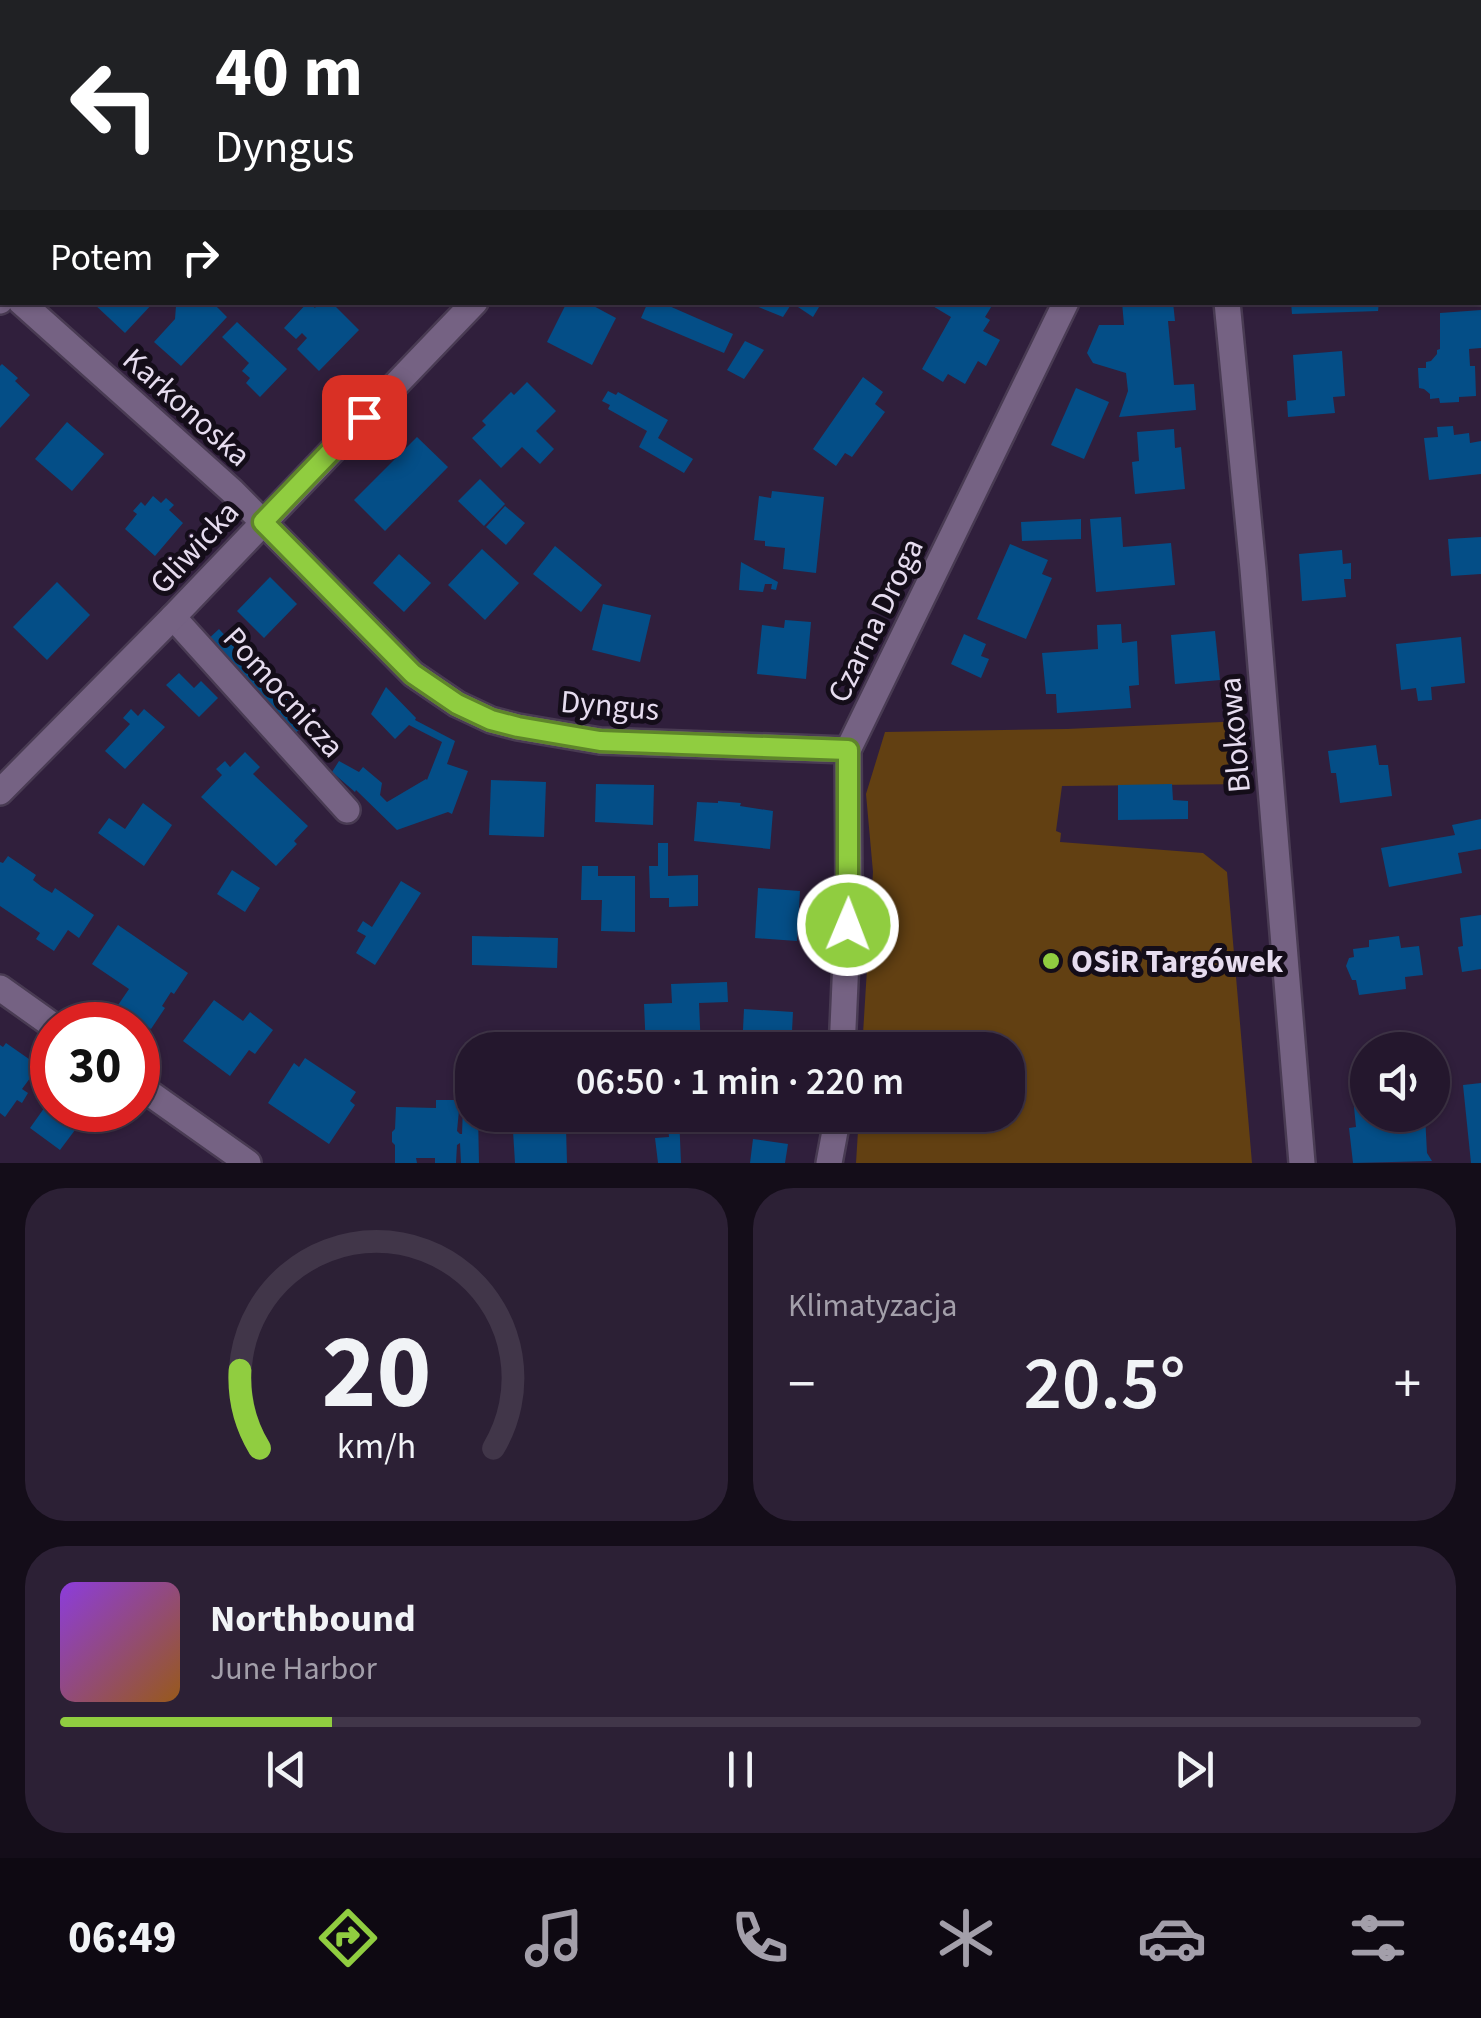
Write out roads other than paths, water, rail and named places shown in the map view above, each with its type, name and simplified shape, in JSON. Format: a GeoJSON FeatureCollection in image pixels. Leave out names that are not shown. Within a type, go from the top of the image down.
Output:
{"type":"FeatureCollection","features":[{"type":"Feature","properties":{"kind":"street","name":"Karkonoska"},"geometry":{"type":"LineString","coordinates":[[25,305],[263,522]]}},
{"type":"Feature","properties":{"kind":"street","name":"Gliwicka"},"geometry":{"type":"LineString","coordinates":[[0,792],[173,618],[472,305]]}},
{"type":"Feature","properties":{"kind":"street","name":"Czarna Droga"},"geometry":{"type":"LineString","coordinates":[[843,1032],[849,892],[848,750],[1065,305]]}},
{"type":"Feature","properties":{"kind":"street","name":"Blokowa"},"geometry":{"type":"LineString","coordinates":[[1227,305],[1302,1163]]}},
{"type":"Feature","properties":{"kind":"street","name":"Dyngus"},"geometry":{"type":"LineString","coordinates":[[263,522],[413,674],[457,704],[491,720],[600,741],[848,750]]}},
{"type":"Feature","properties":{"kind":"street","name":"Pomocnicza"},"geometry":{"type":"LineString","coordinates":[[173,618],[347,810]]}},
{"type":"Feature","properties":{"kind":"street"},"geometry":{"type":"LineString","coordinates":[[0,988],[30,1009]]}},
{"type":"Feature","properties":{"kind":"street"},"geometry":{"type":"LineString","coordinates":[[160,1101],[248,1163]]}},
{"type":"Feature","properties":{"kind":"street"},"geometry":{"type":"LineString","coordinates":[[829,1163],[835,1132]]}},
{"type":"Feature","properties":{"kind":"place","name":"OSiR Targówek"},"geometry":{"type":"Point","coordinates":[1051,961]}}]}
